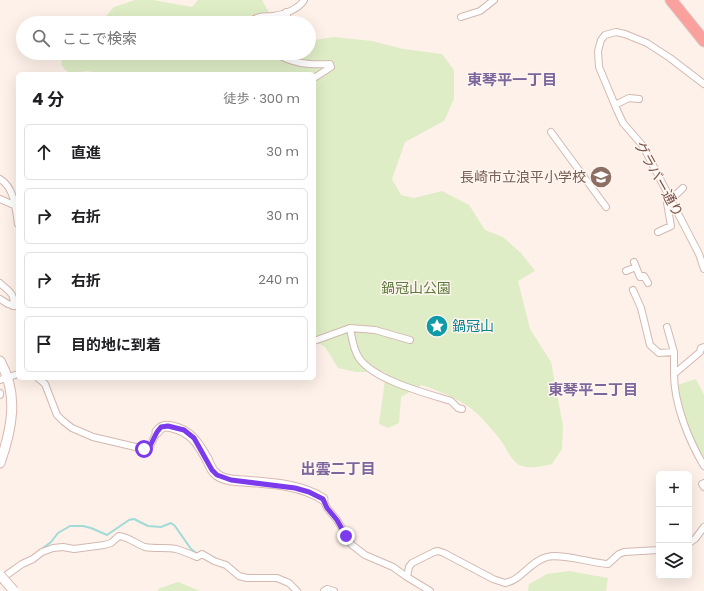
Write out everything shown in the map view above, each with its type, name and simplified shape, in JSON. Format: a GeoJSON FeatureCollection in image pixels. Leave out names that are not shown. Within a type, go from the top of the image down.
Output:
{"type":"FeatureCollection","features":[{"type":"Feature","properties":{"kind":"highway"},"geometry":{"type":"LineString","coordinates":[[671,0],[704,41]]}},
{"type":"Feature","properties":{"kind":"street"},"geometry":{"type":"LineString","coordinates":[[275,16],[302,4],[304,0]]}},
{"type":"Feature","properties":{"kind":"street"},"geometry":{"type":"LineString","coordinates":[[460,17],[480,11],[494,0]]}},
{"type":"Feature","properties":{"kind":"street"},"geometry":{"type":"LineString","coordinates":[[286,12],[287,16]]}},
{"type":"Feature","properties":{"kind":"street","name":"グラバー通り"},"geometry":{"type":"LineString","coordinates":[[704,84],[670,58],[647,43],[621,32],[612,32],[603,37],[601,40],[598,51],[599,67],[610,95],[624,123],[643,146],[699,254],[704,269]]}},
{"type":"Feature","properties":{"kind":"street"},"geometry":{"type":"LineString","coordinates":[[288,60],[312,65],[330,64],[331,67],[316,77]]}},
{"type":"Feature","properties":{"kind":"street"},"geometry":{"type":"LineString","coordinates":[[615,105],[629,98],[640,99]]}},
{"type":"Feature","properties":{"kind":"street"},"geometry":{"type":"LineString","coordinates":[[551,132],[606,207]]}},
{"type":"Feature","properties":{"kind":"street"},"geometry":{"type":"LineString","coordinates":[[0,179],[6,183],[16,203]]}},
{"type":"Feature","properties":{"kind":"street"},"geometry":{"type":"LineString","coordinates":[[658,232],[671,226],[667,203],[683,188]]}},
{"type":"Feature","properties":{"kind":"street"},"geometry":{"type":"LineString","coordinates":[[0,199],[16,205]]}},
{"type":"Feature","properties":{"kind":"street"},"geometry":{"type":"LineString","coordinates":[[626,271],[635,265],[640,278],[644,276],[648,283]]}},
{"type":"Feature","properties":{"kind":"street"},"geometry":{"type":"LineString","coordinates":[[0,283],[13,295],[16,307]]}},
{"type":"Feature","properties":{"kind":"street"},"geometry":{"type":"LineString","coordinates":[[633,290],[641,308],[650,345],[659,353],[674,352]]}},
{"type":"Feature","properties":{"kind":"street"},"geometry":{"type":"LineString","coordinates":[[0,299],[16,307]]}},
{"type":"Feature","properties":{"kind":"street"},"geometry":{"type":"LineString","coordinates":[[667,327],[674,352],[675,388],[681,415],[704,466]]}},
{"type":"Feature","properties":{"kind":"street"},"geometry":{"type":"LineString","coordinates":[[350,328],[353,345],[358,358],[367,367],[390,380],[451,401],[458,408],[462,409]]}},
{"type":"Feature","properties":{"kind":"street"},"geometry":{"type":"LineString","coordinates":[[316,340],[350,328],[374,330],[410,340]]}},
{"type":"Feature","properties":{"kind":"street"},"geometry":{"type":"LineString","coordinates":[[674,374],[700,352],[704,346]]}},
{"type":"Feature","properties":{"kind":"street"},"geometry":{"type":"LineString","coordinates":[[0,362],[4,379],[11,394],[12,414],[8,437],[0,463]]}},
{"type":"Feature","properties":{"kind":"street"},"geometry":{"type":"LineString","coordinates":[[4,379],[16,375]]}},
{"type":"Feature","properties":{"kind":"street"},"geometry":{"type":"LineString","coordinates":[[40,380],[45,384],[60,418],[72,428],[83,434],[144,449],[150,446],[161,427],[168,426],[184,430],[199,444],[214,472],[224,478],[295,488],[309,492],[323,499],[327,508],[337,520],[352,545],[360,552],[387,564],[430,591]]}},
{"type":"Feature","properties":{"kind":"street"},"geometry":{"type":"LineString","coordinates":[[45,384],[48,380]]}},
{"type":"Feature","properties":{"kind":"street"},"geometry":{"type":"LineString","coordinates":[[704,483],[702,484],[704,487]]}},
{"type":"Feature","properties":{"kind":"street"},"geometry":{"type":"LineString","coordinates":[[692,541],[704,527]]}},
{"type":"Feature","properties":{"kind":"street"},"geometry":{"type":"LineString","coordinates":[[0,580],[42,552],[63,547],[74,548],[104,545],[111,543],[119,536],[128,538],[142,546],[153,549],[175,549],[199,556],[202,554],[214,561],[226,565],[239,576],[247,578],[277,578],[289,583],[297,591]]}},
{"type":"Feature","properties":{"kind":"street"},"geometry":{"type":"LineString","coordinates":[[406,577],[412,563],[438,551],[505,584],[515,580],[528,568],[547,557],[559,556],[608,564],[619,554],[624,552],[656,550]]}},
{"type":"Feature","properties":{"kind":"street"},"geometry":{"type":"LineString","coordinates":[[0,575],[14,591]]}},
{"type":"Feature","properties":{"kind":"street"},"geometry":{"type":"LineString","coordinates":[[324,591],[327,589],[334,591]]}},
{"type":"Feature","properties":{"kind":"green space"},"geometry":{"type":"Polygon","coordinates":[[[135,0],[153,0],[192,7],[198,0],[262,0],[269,13],[273,16],[106,16],[114,7],[135,0]]]}},
{"type":"Feature","properties":{"kind":"green space","name":"鍋冠山公園"},"geometry":{"type":"Polygon","coordinates":[[[334,37],[372,41],[403,49],[442,54],[454,70],[454,99],[444,121],[405,142],[392,179],[401,195],[414,198],[442,191],[469,205],[485,230],[503,237],[521,253],[535,271],[518,281],[530,329],[551,362],[563,426],[562,449],[552,464],[526,467],[518,464],[512,458],[502,441],[485,421],[473,410],[464,403],[452,397],[422,385],[401,397],[399,423],[388,428],[379,424],[386,372],[356,372],[338,368],[325,347],[316,342],[316,72],[70,72],[64,69],[61,64],[62,60],[316,60],[316,40],[334,37]]]}},
{"type":"Feature","properties":{"kind":"green space"},"geometry":{"type":"Polygon","coordinates":[[[696,379],[704,395],[704,460],[696,446],[681,409],[677,385],[696,379]]]}},
{"type":"Feature","properties":{"kind":"green space"},"geometry":{"type":"Polygon","coordinates":[[[569,571],[608,578],[606,591],[528,591],[529,584],[547,574],[569,571]]]}},
{"type":"Feature","properties":{"kind":"green space"},"geometry":{"type":"Polygon","coordinates":[[[178,582],[200,591],[157,591],[160,588],[178,582]]]}},
{"type":"Feature","properties":{"kind":"waterway"},"geometry":{"type":"LineString","coordinates":[[39,551],[51,542],[58,533],[70,526],[83,526],[107,535],[129,520],[134,519],[148,526],[161,527],[171,523],[175,526],[191,549],[199,555]]}},
{"type":"Feature","properties":{"kind":"waterway"},"geometry":{"type":"LineString","coordinates":[[3,574],[14,566]]}},
{"type":"Feature","properties":{"kind":"waterway"},"geometry":{"type":"LineString","coordinates":[[248,581],[261,581]]}},
{"type":"Feature","properties":{"kind":"place","name":"長崎市立浪平小学校"},"geometry":{"type":"Point","coordinates":[601,177]}},
{"type":"Feature","properties":{"kind":"place","name":"鍋冠山"},"geometry":{"type":"Point","coordinates":[437,326]}},
{"type":"Feature","properties":{"kind":"district","name":"東琴平一丁目"},"geometry":{"type":"Point","coordinates":[512,79]}},
{"type":"Feature","properties":{"kind":"district","name":"東琴平二丁目"},"geometry":{"type":"Point","coordinates":[593,389]}},
{"type":"Feature","properties":{"kind":"district","name":"出雲二丁目"},"geometry":{"type":"Point","coordinates":[338,468]}},
{"type":"Feature","properties":{"kind":"route"},"geometry":{"type":"LineString","coordinates":[[144,449],[150,446],[161,427],[176,427],[184,430],[199,444],[212,470],[217,475],[231,480],[303,489],[318,496],[326,503],[327,508],[337,520],[346,536]]}}]}
